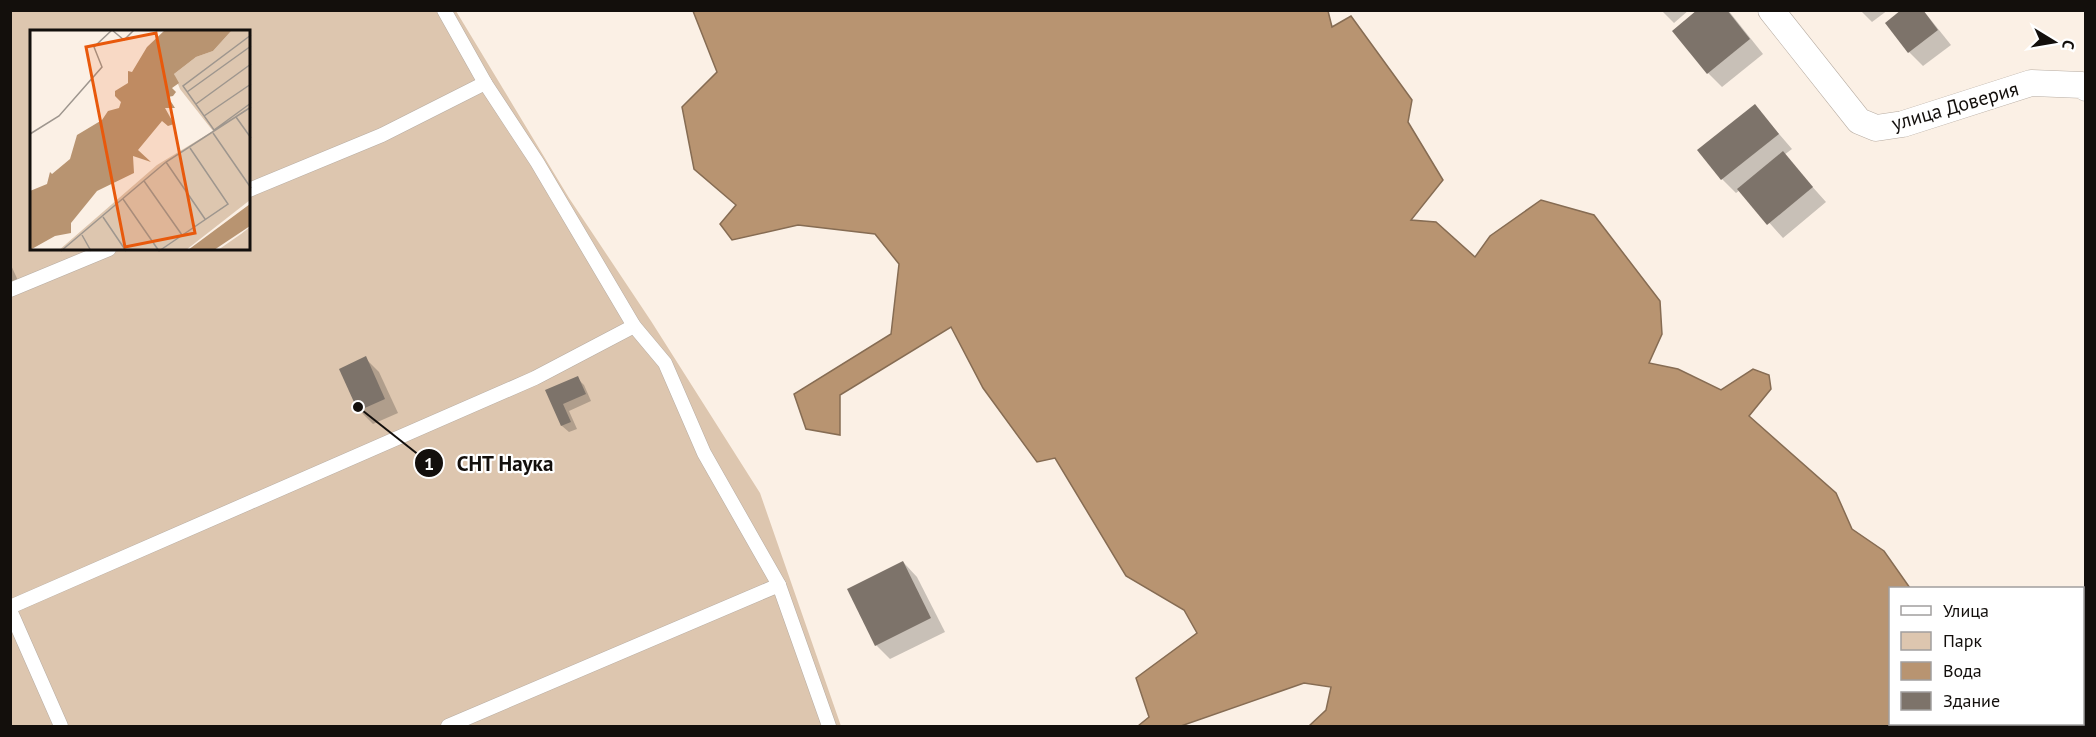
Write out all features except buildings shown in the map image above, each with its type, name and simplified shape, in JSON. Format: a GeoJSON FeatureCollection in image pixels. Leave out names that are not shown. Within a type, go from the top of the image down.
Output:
{"type":"FeatureCollection","features":[{"type":"Feature","properties":{"kind":"street","name":"улица Доверия"},"geometry":{"type":"LineString","coordinates":[[1771,10],[1858,121],[1876,128],[1903,124],[2031,83],[2082,85],[2085,88]]}},
{"type":"Feature","properties":{"kind":"lane"},"geometry":{"type":"LineString","coordinates":[[444,10],[634,326],[664,363],[704,453],[779,585],[829,726]]}},
{"type":"Feature","properties":{"kind":"lane"},"geometry":{"type":"LineString","coordinates":[[250,190],[382,135],[486,83]]}},
{"type":"Feature","properties":{"kind":"lane"},"geometry":{"type":"LineString","coordinates":[[10,290],[107,250]]}},
{"type":"Feature","properties":{"kind":"lane"},"geometry":{"type":"LineString","coordinates":[[61,726],[10,608],[535,378],[634,326]]}},
{"type":"Feature","properties":{"kind":"lane"},"geometry":{"type":"LineString","coordinates":[[448,726],[779,585]]}},
{"type":"Feature","properties":{"kind":"green space"},"geometry":{"type":"Polygon","coordinates":[[[10,11],[456,11],[569,198],[651,321],[760,493],[841,726],[11,726],[10,11]]]}},
{"type":"Feature","properties":{"kind":"water"},"geometry":{"type":"Polygon","coordinates":[[[693,11],[1328,11],[1332,27],[1351,16],[1412,100],[1408,122],[1443,180],[1411,220],[1436,222],[1475,257],[1490,236],[1541,200],[1594,215],[1660,301],[1662,334],[1649,363],[1678,369],[1721,390],[1753,369],[1769,375],[1771,389],[1749,416],[1836,493],[1852,529],[1884,551],[1909,587],[1889,587],[1889,725],[2041,726],[1309,726],[1326,710],[1331,687],[1304,683],[1181,726],[1138,726],[1149,717],[1136,678],[1197,633],[1184,610],[1126,576],[1055,458],[1037,462],[983,388],[951,327],[840,395],[840,435],[806,429],[794,394],[891,334],[899,264],[875,234],[798,225],[732,240],[720,224],[736,205],[694,169],[682,107],[717,72],[693,11]]]}},
{"type":"Feature","properties":{"kind":"place","name":"СНТ Наука"},"geometry":{"type":"Point","coordinates":[358,407]}}]}
